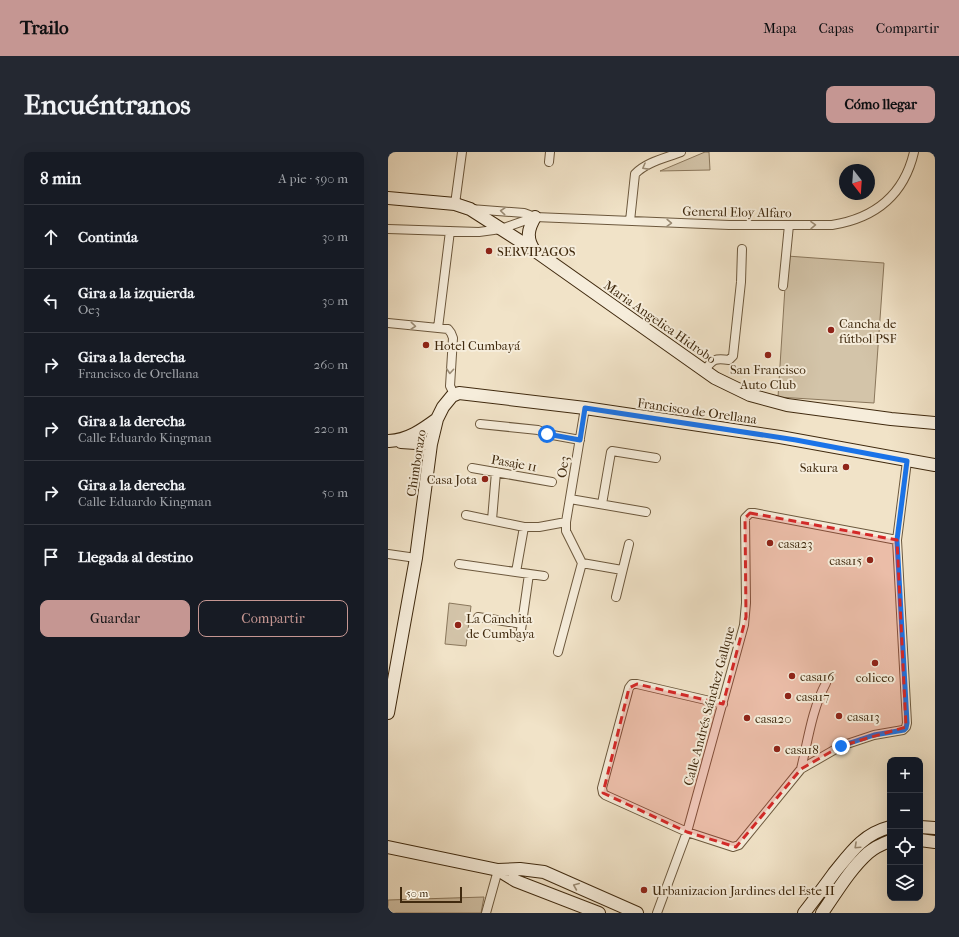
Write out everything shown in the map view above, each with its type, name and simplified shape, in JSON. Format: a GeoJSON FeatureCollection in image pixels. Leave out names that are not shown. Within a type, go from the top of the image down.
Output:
{"type":"FeatureCollection","features":[{"type":"Feature","properties":{"kind":"street"},"geometry":{"type":"LineString","coordinates":[[455,204],[462,152]]}},
{"type":"Feature","properties":{"kind":"street"},"geometry":{"type":"LineString","coordinates":[[549,162],[550,152]]}},
{"type":"Feature","properties":{"kind":"street"},"geometry":{"type":"LineString","coordinates":[[630,221],[635,174],[647,165],[680,152]]}},
{"type":"Feature","properties":{"kind":"street","name":"General Eloy Alfaro"},"geometry":{"type":"LineString","coordinates":[[470,209],[524,213],[535,217],[729,225],[832,225],[844,223],[870,213],[882,205],[899,187],[914,152]]}},
{"type":"Feature","properties":{"kind":"street","name":"Maria Angelica Hidrobo"},"geometry":{"type":"LineString","coordinates":[[388,198],[455,204],[470,209],[534,250],[715,378],[750,395],[787,405],[935,423]]}},
{"type":"Feature","properties":{"kind":"street"},"geometry":{"type":"LineString","coordinates":[[534,250],[530,244],[528,233],[530,224],[535,217]]}},
{"type":"Feature","properties":{"kind":"street","name":"General Eloy Alfaro"},"geometry":{"type":"LineString","coordinates":[[388,229],[478,232],[501,229],[535,217]]}},
{"type":"Feature","properties":{"kind":"street"},"geometry":{"type":"LineString","coordinates":[[783,286],[789,225]]}},
{"type":"Feature","properties":{"kind":"street"},"geometry":{"type":"LineString","coordinates":[[438,328],[450,231]]}},
{"type":"Feature","properties":{"kind":"street"},"geometry":{"type":"LineString","coordinates":[[705,370],[713,360],[729,360],[733,356],[741,282],[742,248]]}},
{"type":"Feature","properties":{"kind":"street"},"geometry":{"type":"LineString","coordinates":[[388,323],[448,329],[452,333],[450,386],[454,394]]}},
{"type":"Feature","properties":{"kind":"street","name":"Francisco de Orellana"},"geometry":{"type":"LineString","coordinates":[[454,394],[459,393],[585,408],[796,440],[935,465]]}},
{"type":"Feature","properties":{"kind":"street","name":"Chimborazo"},"geometry":{"type":"LineString","coordinates":[[388,713],[416,558],[431,444],[442,407],[454,394]]}},
{"type":"Feature","properties":{"kind":"street","name":"Oe3"},"geometry":{"type":"LineString","coordinates":[[566,526],[585,408]]}},
{"type":"Feature","properties":{"kind":"street"},"geometry":{"type":"LineString","coordinates":[[389,441],[397,441],[416,434],[437,420]]}},
{"type":"Feature","properties":{"kind":"street"},"geometry":{"type":"LineString","coordinates":[[480,424],[538,430],[547,434],[580,440]]}},
{"type":"Feature","properties":{"kind":"street"},"geometry":{"type":"LineString","coordinates":[[389,441],[431,444]]}},
{"type":"Feature","properties":{"kind":"street"},"geometry":{"type":"LineString","coordinates":[[602,504],[612,451],[656,458]]}},
{"type":"Feature","properties":{"kind":"street"},"geometry":{"type":"LineString","coordinates":[[723,704],[632,684],[628,688],[602,788],[603,793],[687,832],[736,847],[801,769],[841,746],[874,735],[904,730],[906,728],[907,723],[897,540],[907,461]]}},
{"type":"Feature","properties":{"kind":"street","name":"Pasaje 11"},"geometry":{"type":"LineString","coordinates":[[472,468],[552,482]]}},
{"type":"Feature","properties":{"kind":"street"},"geometry":{"type":"LineString","coordinates":[[492,520],[496,472]]}},
{"type":"Feature","properties":{"kind":"street"},"geometry":{"type":"LineString","coordinates":[[570,500],[646,512]]}},
{"type":"Feature","properties":{"kind":"street","name":"Calle Andrés Sánchez Gallque"},"geometry":{"type":"LineString","coordinates":[[657,913],[687,832],[746,617],[745,518],[750,513],[897,540]]}},
{"type":"Feature","properties":{"kind":"street"},"geometry":{"type":"LineString","coordinates":[[466,515],[524,527],[566,526],[582,563],[558,652]]}},
{"type":"Feature","properties":{"kind":"street"},"geometry":{"type":"LineString","coordinates":[[516,572],[524,527]]}},
{"type":"Feature","properties":{"kind":"street"},"geometry":{"type":"LineString","coordinates":[[616,597],[629,544]]}},
{"type":"Feature","properties":{"kind":"street"},"geometry":{"type":"LineString","coordinates":[[388,554],[416,558]]}},
{"type":"Feature","properties":{"kind":"street"},"geometry":{"type":"LineString","coordinates":[[582,563],[622,570]]}},
{"type":"Feature","properties":{"kind":"street"},"geometry":{"type":"LineString","coordinates":[[459,564],[544,576]]}},
{"type":"Feature","properties":{"kind":"street"},"geometry":{"type":"LineString","coordinates":[[520,637],[529,574]]}},
{"type":"Feature","properties":{"kind":"street"},"geometry":{"type":"LineString","coordinates":[[478,617],[522,624]]}},
{"type":"Feature","properties":{"kind":"street"},"geometry":{"type":"LineString","coordinates":[[801,769],[815,708],[826,683]]}},
{"type":"Feature","properties":{"kind":"street"},"geometry":{"type":"LineString","coordinates":[[923,827],[935,828]]}},
{"type":"Feature","properties":{"kind":"street"},"geometry":{"type":"LineString","coordinates":[[804,913],[853,848],[879,830],[887,828]]}},
{"type":"Feature","properties":{"kind":"street"},"geometry":{"type":"LineString","coordinates":[[923,840],[935,842]]}},
{"type":"Feature","properties":{"kind":"street"},"geometry":{"type":"LineString","coordinates":[[822,913],[856,866],[868,853],[879,845],[887,842]]}},
{"type":"Feature","properties":{"kind":"street"},"geometry":{"type":"LineString","coordinates":[[388,847],[498,870],[520,869],[544,872],[637,913]]}},
{"type":"Feature","properties":{"kind":"street"},"geometry":{"type":"LineString","coordinates":[[498,870],[516,881],[593,912],[598,895]]}},
{"type":"Feature","properties":{"kind":"street"},"geometry":{"type":"LineString","coordinates":[[486,913],[498,870]]}},
{"type":"Feature","properties":{"kind":"highlighted area"},"geometry":{"type":"Polygon","coordinates":[[[750,513],[897,540],[906,727],[841,746],[801,769],[736,847],[687,832],[603,793],[629,688],[637,684],[723,704],[746,617],[745,518],[750,513]]]}},
{"type":"Feature","properties":{"kind":"shaded area"},"geometry":{"type":"Polygon","coordinates":[[[705,152],[709,152],[710,170],[660,171],[705,152]]]}},
{"type":"Feature","properties":{"kind":"shaded area","name":"Cancha de fútbol PSF"},"geometry":{"type":"Polygon","coordinates":[[[787,256],[884,263],[874,403],[778,397],[787,256]]]}},
{"type":"Feature","properties":{"kind":"shaded area","name":"La Canchita de Cumbaya"},"geometry":{"type":"Polygon","coordinates":[[[449,603],[471,606],[466,646],[445,644],[449,603]]]}},
{"type":"Feature","properties":{"kind":"shaded area"},"geometry":{"type":"Polygon","coordinates":[[[484,897],[481,913],[388,913],[388,900],[484,897]]]}},
{"type":"Feature","properties":{"kind":"place","name":"SERVIPAGOS"},"geometry":{"type":"Point","coordinates":[489,251]}},
{"type":"Feature","properties":{"kind":"place","name":"Cancha de fútbol PSF"},"geometry":{"type":"Point","coordinates":[831,330]}},
{"type":"Feature","properties":{"kind":"place","name":"Hotel Cumbayá"},"geometry":{"type":"Point","coordinates":[426,345]}},
{"type":"Feature","properties":{"kind":"place","name":"San Francisco Auto Club"},"geometry":{"type":"Point","coordinates":[768,355]}},
{"type":"Feature","properties":{"kind":"place","name":"Sakura"},"geometry":{"type":"Point","coordinates":[846,467]}},
{"type":"Feature","properties":{"kind":"place","name":"Casa Jota"},"geometry":{"type":"Point","coordinates":[485,479]}},
{"type":"Feature","properties":{"kind":"place","name":"casa23"},"geometry":{"type":"Point","coordinates":[770,543]}},
{"type":"Feature","properties":{"kind":"place","name":"casa15"},"geometry":{"type":"Point","coordinates":[870,560]}},
{"type":"Feature","properties":{"kind":"place","name":"La Canchita de Cumbaya"},"geometry":{"type":"Point","coordinates":[458,625]}},
{"type":"Feature","properties":{"kind":"place","name":"coliceo"},"geometry":{"type":"Point","coordinates":[875,663]}},
{"type":"Feature","properties":{"kind":"place","name":"casa16"},"geometry":{"type":"Point","coordinates":[792,676]}},
{"type":"Feature","properties":{"kind":"place","name":"casa17"},"geometry":{"type":"Point","coordinates":[788,696]}},
{"type":"Feature","properties":{"kind":"place","name":"casa13"},"geometry":{"type":"Point","coordinates":[839,716]}},
{"type":"Feature","properties":{"kind":"place","name":"casa20"},"geometry":{"type":"Point","coordinates":[747,718]}},
{"type":"Feature","properties":{"kind":"place","name":"casa18"},"geometry":{"type":"Point","coordinates":[777,749]}},
{"type":"Feature","properties":{"kind":"place","name":"Urbanizacion Jardines del Este II"},"geometry":{"type":"Point","coordinates":[644,890]}},
{"type":"Feature","properties":{"kind":"route"},"geometry":{"type":"LineString","coordinates":[[547,434],[580,440],[585,408],[796,440],[907,461],[897,540],[907,723],[906,728],[904,730],[859,739],[841,746]]}}]}
